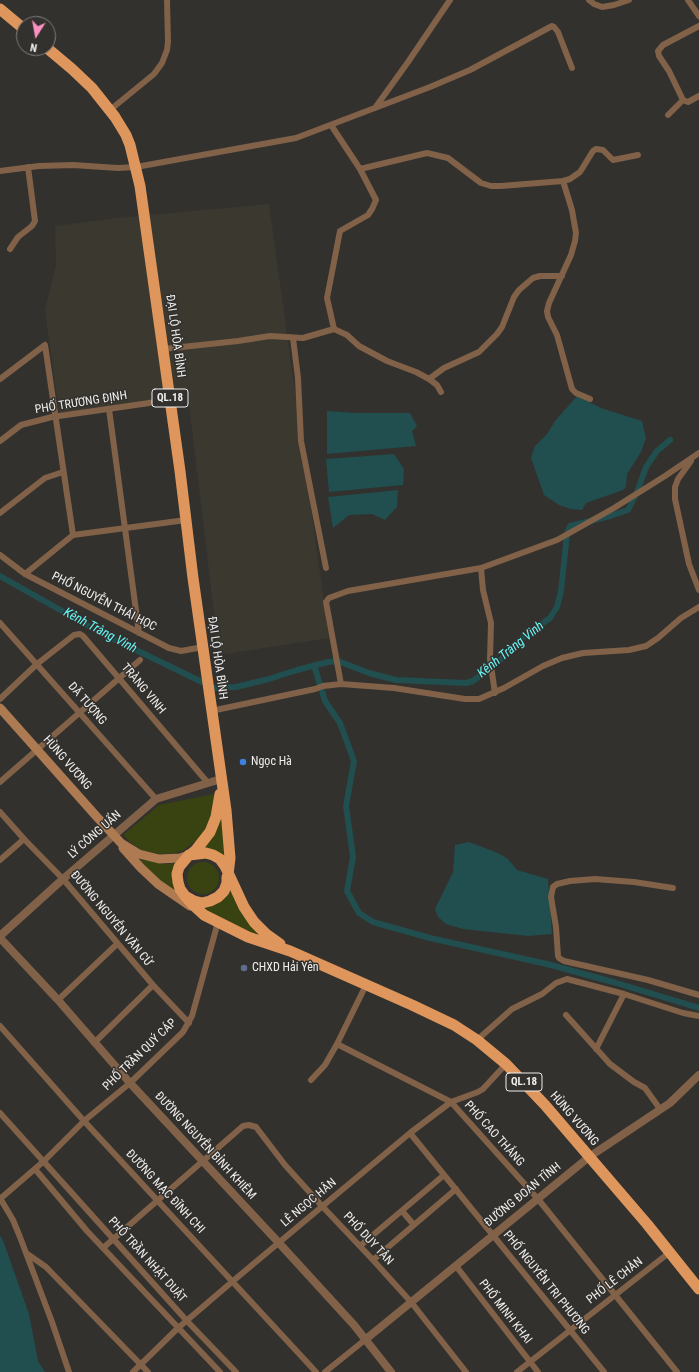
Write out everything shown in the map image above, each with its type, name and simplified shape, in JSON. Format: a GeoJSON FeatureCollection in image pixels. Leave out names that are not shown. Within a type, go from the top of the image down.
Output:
{"type":"FeatureCollection","features":[{"type":"Feature","properties":{"kind":"highway"},"geometry":{"type":"LineString","coordinates":[[0,9],[16,22]]}},
{"type":"Feature","properties":{"kind":"highway","name":"ĐẠI LỘ HÒA BÌNH"},"geometry":{"type":"LineString","coordinates":[[56,56],[92,88],[110,110],[126,135],[136,167],[144,208],[221,779]]}},
{"type":"Feature","properties":{"kind":"highway"},"geometry":{"type":"LineString","coordinates":[[221,779],[218,808],[213,825],[206,838],[196,850],[189,855],[180,867],[177,874],[180,889],[204,915],[248,937],[290,951]]}},
{"type":"Feature","properties":{"kind":"highway"},"geometry":{"type":"LineString","coordinates":[[189,898],[202,902],[210,901],[224,891],[228,870],[226,810],[221,779]]}},
{"type":"Feature","properties":{"kind":"highway"},"geometry":{"type":"LineString","coordinates":[[189,855],[206,852],[220,860],[228,870],[240,900],[248,914],[259,928],[290,951]]}},
{"type":"Feature","properties":{"kind":"highway"},"geometry":{"type":"LineString","coordinates":[[228,870],[240,900]]}},
{"type":"Feature","properties":{"kind":"highway","name":"HÙNG VƯƠNG"},"geometry":{"type":"LineString","coordinates":[[290,951],[448,1022],[477,1040],[506,1064],[545,1105],[670,1252],[699,1289]]}},
{"type":"Feature","properties":{"kind":"main road","name":"HÙNG VƯƠNG"},"geometry":{"type":"LineString","coordinates":[[0,708],[114,836]]}},
{"type":"Feature","properties":{"kind":"main road"},"geometry":{"type":"LineString","coordinates":[[114,836],[130,849],[149,857],[169,859],[189,855]]}},
{"type":"Feature","properties":{"kind":"main road"},"geometry":{"type":"LineString","coordinates":[[114,836],[132,858],[165,890],[204,915]]}},
{"type":"Feature","properties":{"kind":"main road"},"geometry":{"type":"LineString","coordinates":[[165,890],[189,898]]}},
{"type":"Feature","properties":{"kind":"street"},"geometry":{"type":"LineString","coordinates":[[110,110],[154,74],[162,63],[166,54],[168,42],[167,0]]}},
{"type":"Feature","properties":{"kind":"street"},"geometry":{"type":"LineString","coordinates":[[375,108],[450,0]]}},
{"type":"Feature","properties":{"kind":"street"},"geometry":{"type":"LineString","coordinates":[[589,0],[602,7],[629,0]]}},
{"type":"Feature","properties":{"kind":"street"},"geometry":{"type":"LineString","coordinates":[[688,0],[699,16]]}},
{"type":"Feature","properties":{"kind":"street"},"geometry":{"type":"LineString","coordinates":[[0,171],[28,167],[72,165],[118,168],[136,167],[286,140],[416,93],[470,70],[552,26],[558,32],[572,68]]}},
{"type":"Feature","properties":{"kind":"street"},"geometry":{"type":"LineString","coordinates":[[699,26],[663,44],[658,51],[659,56],[669,71],[683,100],[688,102],[699,96]]}},
{"type":"Feature","properties":{"kind":"street"},"geometry":{"type":"LineString","coordinates":[[668,115],[683,100]]}},
{"type":"Feature","properties":{"kind":"street"},"geometry":{"type":"LineString","coordinates":[[331,125],[360,170],[376,200],[368,216],[340,231],[326,298],[334,329]]}},
{"type":"Feature","properties":{"kind":"street"},"geometry":{"type":"LineString","coordinates":[[360,170],[427,153],[448,158],[481,183],[491,186],[563,181],[570,179],[580,172],[593,151],[596,149],[603,150],[613,160],[638,155]]}},
{"type":"Feature","properties":{"kind":"street"},"geometry":{"type":"LineString","coordinates":[[10,249],[18,237],[32,226],[35,221],[28,167]]}},
{"type":"Feature","properties":{"kind":"street"},"geometry":{"type":"LineString","coordinates":[[563,181],[572,210],[576,233],[572,255],[549,303],[547,311],[548,317],[557,335],[572,389],[576,393],[590,398]]}},
{"type":"Feature","properties":{"kind":"street"},"geometry":{"type":"LineString","coordinates":[[429,378],[444,368],[478,352],[497,334],[502,327],[514,297],[519,290],[533,278],[540,276],[562,276]]}},
{"type":"Feature","properties":{"kind":"street"},"geometry":{"type":"LineString","coordinates":[[163,350],[270,336],[303,338],[334,329],[347,335],[359,346],[387,361],[429,378],[437,385],[441,392]]}},
{"type":"Feature","properties":{"kind":"street"},"geometry":{"type":"LineString","coordinates":[[293,338],[298,378],[301,441],[326,568]]}},
{"type":"Feature","properties":{"kind":"street"},"geometry":{"type":"LineString","coordinates":[[0,379],[45,345],[73,535]]}},
{"type":"Feature","properties":{"kind":"street","name":"PHỐ TRƯƠNG ĐỊNH"},"geometry":{"type":"LineString","coordinates":[[0,441],[21,425],[55,417],[170,400]]}},
{"type":"Feature","properties":{"kind":"street"},"geometry":{"type":"LineString","coordinates":[[109,409],[139,633]]}},
{"type":"Feature","properties":{"kind":"street"},"geometry":{"type":"LineString","coordinates":[[341,684],[326,602],[329,598],[348,591],[481,568],[557,540],[617,506],[699,453]]}},
{"type":"Feature","properties":{"kind":"street"},"geometry":{"type":"LineString","coordinates":[[699,453],[678,478],[675,487],[675,499],[689,564],[699,590]]}},
{"type":"Feature","properties":{"kind":"street"},"geometry":{"type":"LineString","coordinates":[[0,513],[45,478],[64,472]]}},
{"type":"Feature","properties":{"kind":"street"},"geometry":{"type":"LineString","coordinates":[[25,574],[73,535],[186,520]]}},
{"type":"Feature","properties":{"kind":"street","name":"PHỐ NGUYỄN THÁI HỌC"},"geometry":{"type":"LineString","coordinates":[[0,555],[25,574],[169,648],[181,651],[203,647]]}},
{"type":"Feature","properties":{"kind":"street"},"geometry":{"type":"LineString","coordinates":[[481,568],[483,590],[491,623],[490,659],[495,693]]}},
{"type":"Feature","properties":{"kind":"street"},"geometry":{"type":"LineString","coordinates":[[211,711],[323,686],[341,684],[387,688],[473,700],[495,693],[543,666],[562,658],[583,653],[629,650],[646,646],[658,638],[681,618],[699,607]]}},
{"type":"Feature","properties":{"kind":"street","name":"DÃ TƯỢNG"},"geometry":{"type":"LineString","coordinates":[[0,623],[156,799]]}},
{"type":"Feature","properties":{"kind":"street","name":"TRÀNG VINH"},"geometry":{"type":"LineString","coordinates":[[0,698],[37,664],[74,635],[80,634],[208,783]]}},
{"type":"Feature","properties":{"kind":"street"},"geometry":{"type":"LineString","coordinates":[[0,782],[140,660]]}},
{"type":"Feature","properties":{"kind":"street","name":"LÝ CÔNG UẨN"},"geometry":{"type":"LineString","coordinates":[[0,937],[63,879],[156,799],[221,779]]}},
{"type":"Feature","properties":{"kind":"street","name":"ĐƯỜNG NGUYỄN VĂN CỪ"},"geometry":{"type":"LineString","coordinates":[[0,812],[63,879],[117,944],[189,1024]]}},
{"type":"Feature","properties":{"kind":"street"},"geometry":{"type":"LineString","coordinates":[[0,860],[24,839]]}},
{"type":"Feature","properties":{"kind":"street"},"geometry":{"type":"LineString","coordinates":[[673,888],[634,882],[595,879],[570,881],[557,884],[553,887],[551,898],[556,927],[558,956],[564,960],[648,980],[699,995]]}},
{"type":"Feature","properties":{"kind":"street","name":"PHỐ TRẦN QUÝ CÁP"},"geometry":{"type":"LineString","coordinates":[[0,1198],[29,1175],[84,1121],[130,1084],[183,1032],[189,1024],[192,1016],[218,922]]}},
{"type":"Feature","properties":{"kind":"street","name":"ĐƯỜNG NGUYỄN BỈNH KHIÊM"},"geometry":{"type":"LineString","coordinates":[[0,937],[58,1000],[130,1084],[279,1243],[366,1339],[391,1372]]}},
{"type":"Feature","properties":{"kind":"street"},"geometry":{"type":"LineString","coordinates":[[58,1000],[117,944]]}},
{"type":"Feature","properties":{"kind":"street"},"geometry":{"type":"LineString","coordinates":[[477,1040],[512,1009],[542,994],[560,980],[567,979],[624,994],[683,1013],[699,1016]]}},
{"type":"Feature","properties":{"kind":"street"},"geometry":{"type":"LineString","coordinates":[[94,1043],[153,985]]}},
{"type":"Feature","properties":{"kind":"street"},"geometry":{"type":"LineString","coordinates":[[311,1080],[317,1075],[325,1064],[337,1044],[366,985]]}},
{"type":"Feature","properties":{"kind":"street"},"geometry":{"type":"LineString","coordinates":[[596,1049],[624,994]]}},
{"type":"Feature","properties":{"kind":"street"},"geometry":{"type":"LineString","coordinates":[[566,1015],[616,1070],[645,1088],[660,1110]]}},
{"type":"Feature","properties":{"kind":"street","name":"ĐƯỜNG MẠC ĐĨNH CHI"},"geometry":{"type":"LineString","coordinates":[[0,1026],[84,1121],[316,1372]]}},
{"type":"Feature","properties":{"kind":"street","name":"PHỐ CAO THẮNG"},"geometry":{"type":"LineString","coordinates":[[337,1044],[451,1102],[538,1199],[616,1294],[677,1372]]}},
{"type":"Feature","properties":{"kind":"street","name":"LÊ NGỌC HÂN"},"geometry":{"type":"LineString","coordinates":[[133,1372],[178,1328],[232,1281],[410,1133],[451,1102],[483,1089],[506,1064]]}},
{"type":"Feature","properties":{"kind":"street","name":"ĐƯỜNG ĐOAN TĨNH"},"geometry":{"type":"LineString","coordinates":[[366,1339],[589,1157],[670,1103],[699,1075]]}},
{"type":"Feature","properties":{"kind":"street","name":"PHỐ TRẦN NHẬT DUẬT"},"geometry":{"type":"LineString","coordinates":[[0,1113],[236,1372]]}},
{"type":"Feature","properties":{"kind":"street","name":"PHỐ DUY TÂN"},"geometry":{"type":"LineString","coordinates":[[202,1161],[243,1126],[249,1125],[256,1127],[285,1165],[411,1302],[466,1372]]}},
{"type":"Feature","properties":{"kind":"street","name":"PHỐ NGUYỄN TRI PHƯƠNG"},"geometry":{"type":"LineString","coordinates":[[410,1133],[604,1372]]}},
{"type":"Feature","properties":{"kind":"street"},"geometry":{"type":"LineString","coordinates":[[103,1248],[202,1161]]}},
{"type":"Feature","properties":{"kind":"street","name":"PHỐ TRẦN NHẬT DUẬT"},"geometry":{"type":"LineString","coordinates":[[35,1169],[103,1248],[220,1372]]}},
{"type":"Feature","properties":{"kind":"street"},"geometry":{"type":"LineString","coordinates":[[360,1246],[444,1175]]}},
{"type":"Feature","properties":{"kind":"street"},"geometry":{"type":"LineString","coordinates":[[373,1260],[456,1189]]}},
{"type":"Feature","properties":{"kind":"street"},"geometry":{"type":"LineString","coordinates":[[0,1198],[13,1220],[52,1322],[69,1372]]}},
{"type":"Feature","properties":{"kind":"street"},"geometry":{"type":"LineString","coordinates":[[402,1211],[414,1225]]}},
{"type":"Feature","properties":{"kind":"street","name":"PHỐ LÊ CHÂN"},"geometry":{"type":"LineString","coordinates":[[517,1372],[670,1252]]}},
{"type":"Feature","properties":{"kind":"street"},"geometry":{"type":"LineString","coordinates":[[26,1253],[46,1267],[148,1372]]}},
{"type":"Feature","properties":{"kind":"street","name":"PHỐ MINH KHAI"},"geometry":{"type":"LineString","coordinates":[[456,1266],[538,1372]]}},
{"type":"Feature","properties":{"kind":"street"},"geometry":{"type":"LineString","coordinates":[[325,1372],[366,1339]]}},
{"type":"Feature","properties":{"kind":"shaded area"},"geometry":{"type":"Polygon","coordinates":[[[269,204],[329,638],[219,655],[188,395],[59,413],[45,310],[56,265],[55,226],[117,218],[269,204]]]}},
{"type":"Feature","properties":{"kind":"green space"},"geometry":{"type":"Polygon","coordinates":[[[214,794],[210,822],[199,839],[182,851],[159,854],[143,851],[123,835],[159,805],[214,794]]]}},
{"type":"Feature","properties":{"kind":"green space"},"geometry":{"type":"Polygon","coordinates":[[[222,809],[227,860],[204,849],[222,809]]]}},
{"type":"Feature","properties":{"kind":"green space"},"geometry":{"type":"Polygon","coordinates":[[[138,859],[165,864],[176,863],[176,891],[156,878],[138,859]]]}},
{"type":"Feature","properties":{"kind":"green space"},"geometry":{"type":"Polygon","coordinates":[[[200,862],[206,862],[215,866],[219,878],[215,890],[206,894],[200,894],[191,890],[187,881],[187,875],[191,866],[200,862]]]}},
{"type":"Feature","properties":{"kind":"green space"},"geometry":{"type":"Polygon","coordinates":[[[230,890],[262,938],[203,910],[213,905],[230,890]]]}},
{"type":"Feature","properties":{"kind":"water"},"geometry":{"type":"Polygon","coordinates":[[[577,396],[601,408],[642,421],[646,438],[641,452],[627,474],[626,487],[623,490],[586,503],[582,510],[571,509],[559,505],[544,495],[531,458],[535,446],[547,434],[555,421],[577,396]]]}},
{"type":"Feature","properties":{"kind":"water"},"geometry":{"type":"Polygon","coordinates":[[[327,411],[356,413],[410,413],[417,426],[412,431],[416,446],[327,454],[327,411]]]}},
{"type":"Feature","properties":{"kind":"water"},"geometry":{"type":"Polygon","coordinates":[[[394,454],[404,469],[403,485],[329,492],[326,459],[394,454]]]}},
{"type":"Feature","properties":{"kind":"water"},"geometry":{"type":"Polygon","coordinates":[[[398,490],[397,507],[385,520],[372,514],[349,515],[333,528],[328,497],[398,490]]]}},
{"type":"Feature","properties":{"kind":"water"},"geometry":{"type":"Polygon","coordinates":[[[469,842],[498,853],[508,859],[517,870],[548,879],[552,934],[528,936],[463,929],[446,924],[438,917],[435,909],[453,872],[455,845],[469,842]]]}},
{"type":"Feature","properties":{"kind":"water"},"geometry":{"type":"Polygon","coordinates":[[[0,1235],[29,1314],[38,1361],[45,1372],[0,1372],[0,1235]]]}},
{"type":"Feature","properties":{"kind":"waterway","name":"Kênh Tràng Vinh"},"geometry":{"type":"LineString","coordinates":[[214,688],[236,687],[328,662],[338,661],[369,673],[396,680],[466,683],[473,681],[496,664],[521,639],[550,618],[557,607],[561,591],[567,534],[570,526],[628,510],[637,492],[646,467],[657,451],[670,440]]}},
{"type":"Feature","properties":{"kind":"waterway","name":"Kênh Tràng Vinh"},"geometry":{"type":"LineString","coordinates":[[0,576],[101,633],[202,682]]}},
{"type":"Feature","properties":{"kind":"waterway"},"geometry":{"type":"LineString","coordinates":[[314,665],[325,701],[340,723],[354,761],[346,806],[353,857],[347,891],[359,913],[373,922],[430,938],[547,964],[699,1008]]}},
{"type":"Feature","properties":{"kind":"place","name":"Ngọc Hà"},"geometry":{"type":"Point","coordinates":[243,762]}},
{"type":"Feature","properties":{"kind":"place","name":"CHXD Hải Yên"},"geometry":{"type":"Point","coordinates":[244,968]}}]}
